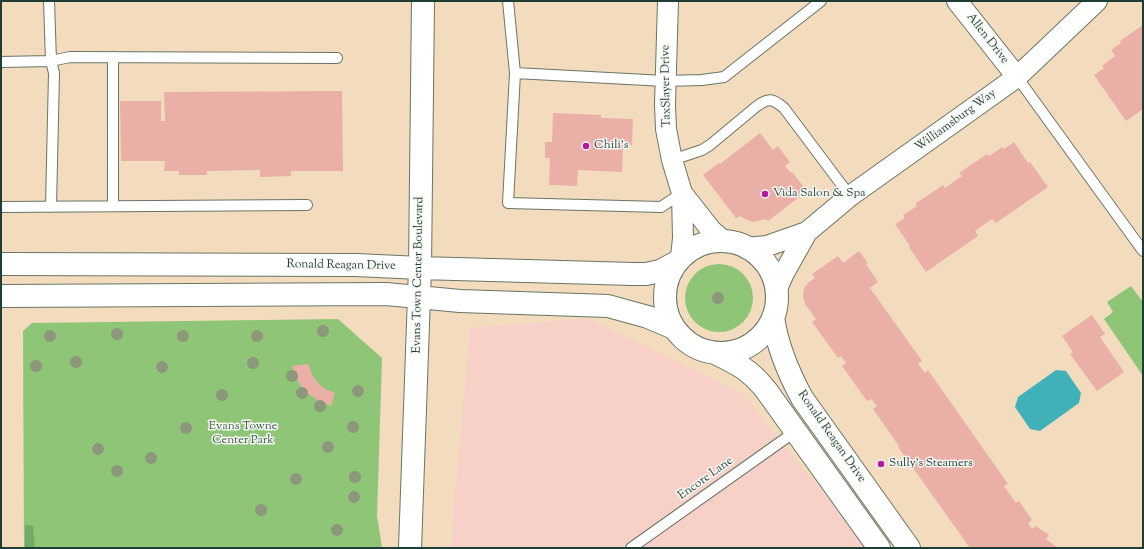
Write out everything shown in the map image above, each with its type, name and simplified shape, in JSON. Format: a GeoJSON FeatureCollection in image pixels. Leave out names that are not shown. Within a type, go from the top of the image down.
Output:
{"type":"FeatureCollection","features":[{"type":"Feature","properties":{"kind":"street","name":"Evans Town Center Boulevard"},"geometry":{"type":"LineString","coordinates":[[410,548],[420,268],[422,1]]}},
{"type":"Feature","properties":{"kind":"street","name":"TaxSlayer Drive"},"geometry":{"type":"LineString","coordinates":[[668,1],[665,81],[666,129],[672,160],[682,193],[684,238],[679,260]]}},
{"type":"Feature","properties":{"kind":"street","name":"Allen Drive"},"geometry":{"type":"LineString","coordinates":[[957,1],[1017,77]]}},
{"type":"Feature","properties":{"kind":"street","name":"Williamsburg Way"},"geometry":{"type":"LineString","coordinates":[[746,248],[767,246],[807,232],[850,196],[1017,77],[1097,1]]}},
{"type":"Feature","properties":{"kind":"street","name":"TaxSlayer Drive"},"geometry":{"type":"LineString","coordinates":[[682,193],[711,230],[725,242]]}},
{"type":"Feature","properties":{"kind":"street","name":"Williamsburg Way"},"geometry":{"type":"LineString","coordinates":[[776,291],[784,273],[807,232]]}},
{"type":"Feature","properties":{"kind":"street","name":"Ronald Reagan Drive"},"geometry":{"type":"LineString","coordinates":[[1,264],[356,265],[646,274],[660,271],[679,260],[691,250],[702,245],[713,242],[725,242],[746,248],[757,256],[766,266],[773,278],[776,291],[776,304],[773,317],[766,330],[756,340],[744,348],[730,352],[716,353]]}},
{"type":"Feature","properties":{"kind":"street","name":"Ronald Reagan Drive"},"geometry":{"type":"LineString","coordinates":[[679,260],[668,277],[664,294],[666,312],[674,328],[685,341],[699,349],[716,353],[733,361],[747,370],[758,380],[879,548]]}},
{"type":"Feature","properties":{"kind":"street","name":"Ronald Reagan Drive"},"geometry":{"type":"LineString","coordinates":[[1,296],[386,294],[460,301],[608,306],[648,317],[674,328]]}},
{"type":"Feature","properties":{"kind":"street","name":"Ronald Reagan Drive"},"geometry":{"type":"LineString","coordinates":[[773,317],[784,361],[802,398],[909,548]]}},
{"type":"Feature","properties":{"kind":"lane"},"geometry":{"type":"LineString","coordinates":[[49,1],[51,61],[54,73],[51,206]]}},
{"type":"Feature","properties":{"kind":"lane"},"geometry":{"type":"LineString","coordinates":[[508,1],[515,73],[508,203],[661,207],[682,193]]}},
{"type":"Feature","properties":{"kind":"lane"},"geometry":{"type":"LineString","coordinates":[[515,73],[665,81],[702,80],[724,77],[822,1]]}},
{"type":"Feature","properties":{"kind":"lane"},"geometry":{"type":"LineString","coordinates":[[1,62],[51,61],[70,57],[337,58]]}},
{"type":"Feature","properties":{"kind":"lane"},"geometry":{"type":"LineString","coordinates":[[112,206],[113,57]]}},
{"type":"Feature","properties":{"kind":"lane"},"geometry":{"type":"LineString","coordinates":[[1017,77],[1143,251]]}},
{"type":"Feature","properties":{"kind":"lane"},"geometry":{"type":"LineString","coordinates":[[672,160],[710,146],[763,101],[770,100],[778,103],[784,108],[850,196]]}},
{"type":"Feature","properties":{"kind":"lane"},"geometry":{"type":"LineString","coordinates":[[1,207],[307,205]]}},
{"type":"Feature","properties":{"kind":"lane","name":"Encore Lane"},"geometry":{"type":"LineString","coordinates":[[631,548],[796,431]]}},
{"type":"Feature","properties":{"kind":"shaded area"},"geometry":{"type":"Polygon","coordinates":[[[587,318],[742,393],[868,548],[452,548],[453,515],[470,328],[587,318]]]}},
{"type":"Feature","properties":{"kind":"green space"},"geometry":{"type":"Polygon","coordinates":[[[712,264],[726,264],[738,269],[748,279],[753,291],[753,305],[748,317],[738,327],[726,332],[712,332],[700,327],[690,317],[685,305],[685,291],[690,279],[700,269],[712,264]]]}},
{"type":"Feature","properties":{"kind":"green space"},"geometry":{"type":"Polygon","coordinates":[[[1131,286],[1143,302],[1143,376],[1104,319],[1113,312],[1107,302],[1131,286]]]}},
{"type":"Feature","properties":{"kind":"green space","name":"Evans Towne Center Park"},"geometry":{"type":"Polygon","coordinates":[[[338,319],[382,358],[377,516],[382,548],[24,548],[23,331],[32,323],[338,319]]]}},
{"type":"Feature","properties":{"kind":"green space"},"geometry":{"type":"Polygon","coordinates":[[[25,525],[33,526],[35,548],[25,548],[25,525]]]}},
{"type":"Feature","properties":{"kind":"water"},"geometry":{"type":"Polygon","coordinates":[[[1056,370],[1066,371],[1081,393],[1079,403],[1040,431],[1030,429],[1015,407],[1018,397],[1056,370]]]}},
{"type":"Feature","properties":{"kind":"building"},"geometry":{"type":"Polygon","coordinates":[[[1143,25],[1143,109],[1126,121],[1094,75],[1104,68],[1102,66],[1115,56],[1111,50],[1121,43],[1120,41],[1143,25]]]}},
{"type":"Feature","properties":{"kind":"building"},"geometry":{"type":"Polygon","coordinates":[[[342,91],[343,171],[291,171],[291,176],[260,177],[260,170],[207,171],[207,175],[179,175],[179,171],[164,171],[165,161],[121,161],[120,101],[161,101],[161,121],[165,121],[164,92],[342,91]]]}},
{"type":"Feature","properties":{"kind":"building"},"geometry":{"type":"Polygon","coordinates":[[[553,113],[601,115],[601,118],[633,119],[632,145],[623,145],[622,172],[578,170],[577,186],[549,185],[550,158],[545,158],[545,142],[552,142],[553,113]]]}},
{"type":"Feature","properties":{"kind":"building"},"geometry":{"type":"Polygon","coordinates":[[[760,133],[773,150],[778,146],[790,162],[785,166],[791,173],[792,172],[807,191],[768,221],[766,219],[753,222],[740,216],[736,218],[703,175],[719,163],[720,164],[760,133]]]}},
{"type":"Feature","properties":{"kind":"building"},"geometry":{"type":"Polygon","coordinates":[[[1014,142],[1028,163],[1030,162],[1048,187],[996,223],[992,219],[975,231],[978,236],[926,272],[895,224],[905,218],[903,215],[917,206],[915,204],[943,185],[945,188],[962,176],[959,173],[987,154],[989,156],[1002,147],[1004,149],[1014,142]]]}},
{"type":"Feature","properties":{"kind":"building"},"geometry":{"type":"Polygon","coordinates":[[[859,251],[868,263],[866,264],[878,282],[870,288],[922,361],[918,364],[925,373],[928,370],[1008,484],[1004,486],[1016,503],[1019,501],[1032,520],[1028,523],[1032,529],[1036,526],[1049,535],[1046,539],[1058,548],[970,548],[898,447],[899,446],[873,409],[877,406],[871,399],[867,401],[842,366],[846,363],[841,356],[838,358],[812,322],[816,319],[805,304],[803,296],[804,289],[808,283],[815,278],[812,274],[838,256],[843,263],[859,251]]]}},
{"type":"Feature","properties":{"kind":"building"},"geometry":{"type":"Polygon","coordinates":[[[1092,315],[1105,334],[1100,337],[1124,372],[1097,391],[1070,354],[1073,352],[1062,336],[1092,315]]]}},
{"type":"Feature","properties":{"kind":"building"},"geometry":{"type":"Polygon","coordinates":[[[308,364],[317,382],[325,389],[335,393],[331,406],[310,395],[303,389],[298,381],[292,366],[308,364]]]}},
{"type":"Feature","properties":{"kind":"place","name":"Chili's"},"geometry":{"type":"Point","coordinates":[586,146]}},
{"type":"Feature","properties":{"kind":"place","name":"Vida Salon & Spa"},"geometry":{"type":"Point","coordinates":[765,194]}},
{"type":"Feature","properties":{"kind":"place","name":"Sully's Steamers"},"geometry":{"type":"Point","coordinates":[881,464]}}]}
